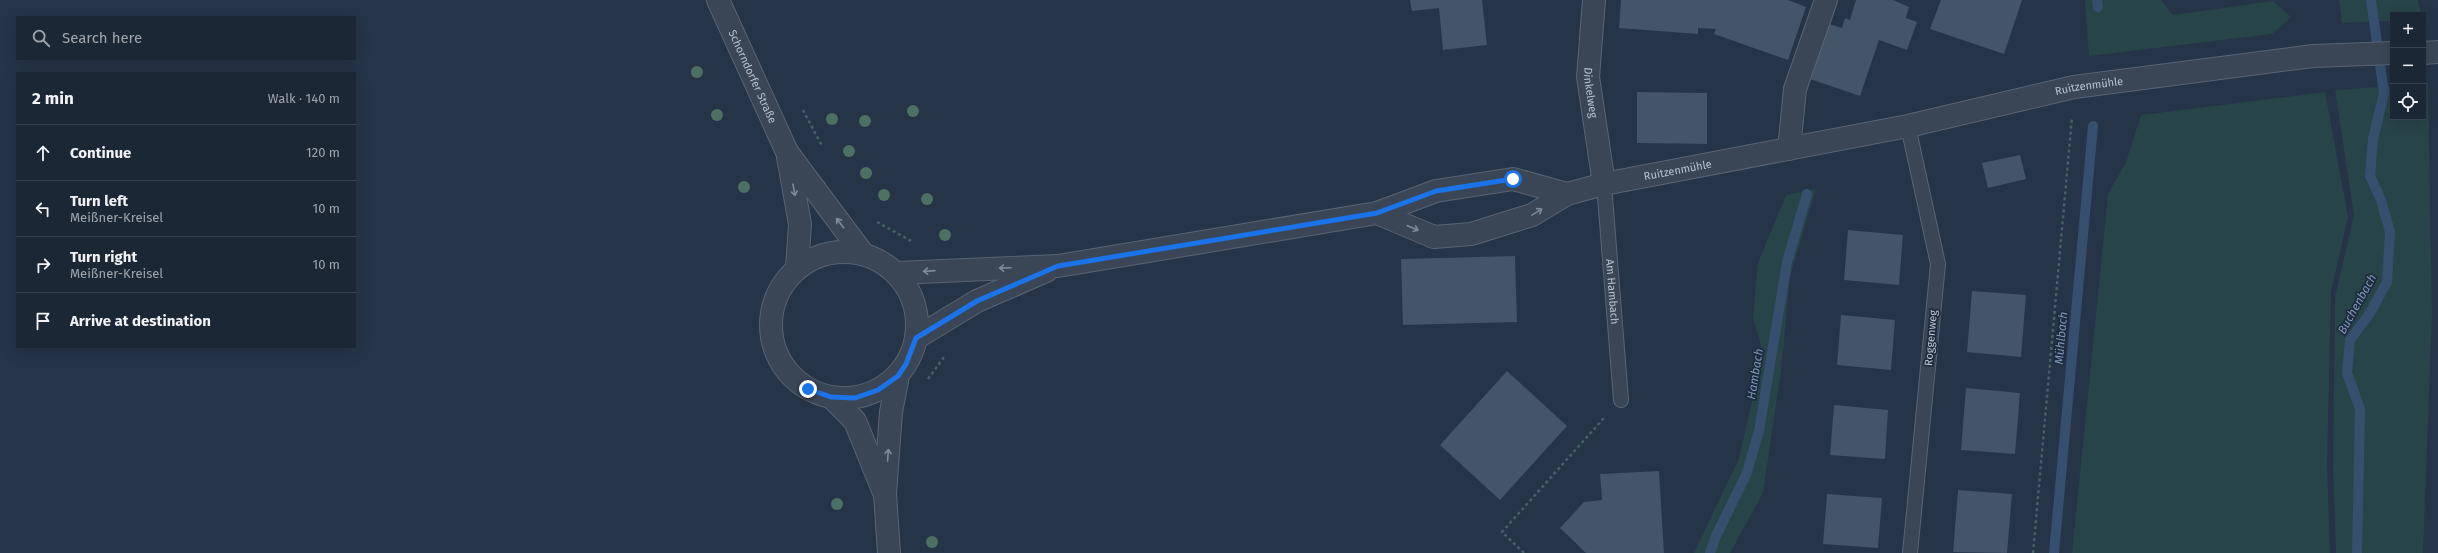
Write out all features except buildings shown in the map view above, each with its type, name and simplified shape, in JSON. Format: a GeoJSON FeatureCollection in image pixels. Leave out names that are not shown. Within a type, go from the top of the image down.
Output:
{"type":"FeatureCollection","features":[{"type":"Feature","properties":{"kind":"street","name":"Schorndorfer Straße"},"geometry":{"type":"LineString","coordinates":[[718,0],[787,152],[863,254]]}},
{"type":"Feature","properties":{"kind":"street","name":"Dinkelweg"},"geometry":{"type":"LineString","coordinates":[[1594,0],[1588,77],[1604,184]]}},
{"type":"Feature","properties":{"kind":"street"},"geometry":{"type":"LineString","coordinates":[[1789,149],[1795,89],[1826,0]]}},
{"type":"Feature","properties":{"kind":"street"},"geometry":{"type":"LineString","coordinates":[[2426,52],[2438,52]]}},
{"type":"Feature","properties":{"kind":"street","name":"Ruitzenmühle"},"geometry":{"type":"LineString","coordinates":[[1567,194],[1604,184],[1908,126],[2074,87],[2244,64],[2357,53],[2390,53]]}},
{"type":"Feature","properties":{"kind":"street","name":"Schorndorfer Straße"},"geometry":{"type":"LineString","coordinates":[[787,152],[800,224],[796,268]]}},
{"type":"Feature","properties":{"kind":"street"},"geometry":{"type":"LineString","coordinates":[[896,273],[1058,266],[1377,213],[1436,191],[1513,179],[1567,194]]}},
{"type":"Feature","properties":{"kind":"street"},"geometry":{"type":"LineString","coordinates":[[1377,213],[1434,237],[1471,234],[1532,215],[1567,194]]}},
{"type":"Feature","properties":{"kind":"street"},"geometry":{"type":"LineString","coordinates":[[889,553],[885,494],[891,412],[898,376],[913,352],[916,338],[917,315],[910,292],[896,273],[881,261],[863,254],[840,251],[817,256],[796,268],[781,286],[772,308],[770,332],[777,355],[790,374],[808,389],[831,397],[855,398],[878,390],[898,376]]}},
{"type":"Feature","properties":{"kind":"street"},"geometry":{"type":"LineString","coordinates":[[916,338],[977,301],[1058,266]]}},
{"type":"Feature","properties":{"kind":"street"},"geometry":{"type":"LineString","coordinates":[[831,397],[855,421],[885,494]]}},
{"type":"Feature","properties":{"kind":"lane","name":"Roggenweg"},"geometry":{"type":"LineString","coordinates":[[1908,126],[1938,264],[1910,553]]}},
{"type":"Feature","properties":{"kind":"lane","name":"Am Hambach"},"geometry":{"type":"LineString","coordinates":[[1604,184],[1621,400]]}},
{"type":"Feature","properties":{"kind":"path"},"geometry":{"type":"LineString","coordinates":[[2033,553],[2074,87]]}},
{"type":"Feature","properties":{"kind":"path"},"geometry":{"type":"LineString","coordinates":[[800,104],[824,150]]}},
{"type":"Feature","properties":{"kind":"path"},"geometry":{"type":"LineString","coordinates":[[875,221],[918,246]]}},
{"type":"Feature","properties":{"kind":"path"},"geometry":{"type":"LineString","coordinates":[[923,385],[947,352]]}},
{"type":"Feature","properties":{"kind":"path"},"geometry":{"type":"LineString","coordinates":[[1524,553],[1502,532],[1621,400]]}},
{"type":"Feature","properties":{"kind":"green space"},"geometry":{"type":"Polygon","coordinates":[[[2085,0],[2161,0],[2173,15],[2273,1],[2291,17],[2272,34],[2089,56],[2085,0]]]}},
{"type":"Feature","properties":{"kind":"green space"},"geometry":{"type":"Polygon","coordinates":[[[2339,0],[2418,0],[2420,12],[2390,12],[2390,21],[2342,23],[2339,0]]]}},
{"type":"Feature","properties":{"kind":"green space"},"geometry":{"type":"Polygon","coordinates":[[[2426,83],[2428,83],[2432,314],[2423,553],[2336,553],[2333,468],[2335,297],[2354,216],[2335,90],[2390,86],[2390,120],[2426,120],[2426,83]]]}},
{"type":"Feature","properties":{"kind":"green space"},"geometry":{"type":"Polygon","coordinates":[[[2325,92],[2348,217],[2331,292],[2327,464],[2330,553],[2072,553],[2108,194],[2126,162],[2141,115],[2325,92]]]}},
{"type":"Feature","properties":{"kind":"green space"},"geometry":{"type":"Polygon","coordinates":[[[1816,189],[1790,277],[1781,371],[1763,493],[1730,553],[1694,553],[1739,458],[1763,353],[1753,317],[1758,263],[1786,195],[1816,189]]]}},
{"type":"Feature","properties":{"kind":"waterway","name":"Mühlbach"},"geometry":{"type":"LineString","coordinates":[[2097,0],[2098,7]]}},
{"type":"Feature","properties":{"kind":"waterway","name":"Buchenbach"},"geometry":{"type":"LineString","coordinates":[[2357,553],[2360,409],[2347,373],[2350,340],[2370,313],[2387,282],[2390,232],[2381,200],[2370,176],[2373,139],[2384,93],[2371,0]]}},
{"type":"Feature","properties":{"kind":"waterway","name":"Mühlbach"},"geometry":{"type":"LineString","coordinates":[[2054,553],[2093,126]]}},
{"type":"Feature","properties":{"kind":"waterway","name":"Hambach"},"geometry":{"type":"LineString","coordinates":[[1710,553],[1716,536],[1746,475],[1759,431],[1787,262],[1807,194]]}},
{"type":"Feature","properties":{"kind":"route"},"geometry":{"type":"LineString","coordinates":[[808,389],[831,397],[855,398],[878,390],[898,376],[913,352],[916,338],[977,301],[1058,266],[1377,213],[1436,191],[1513,179]]}}]}
